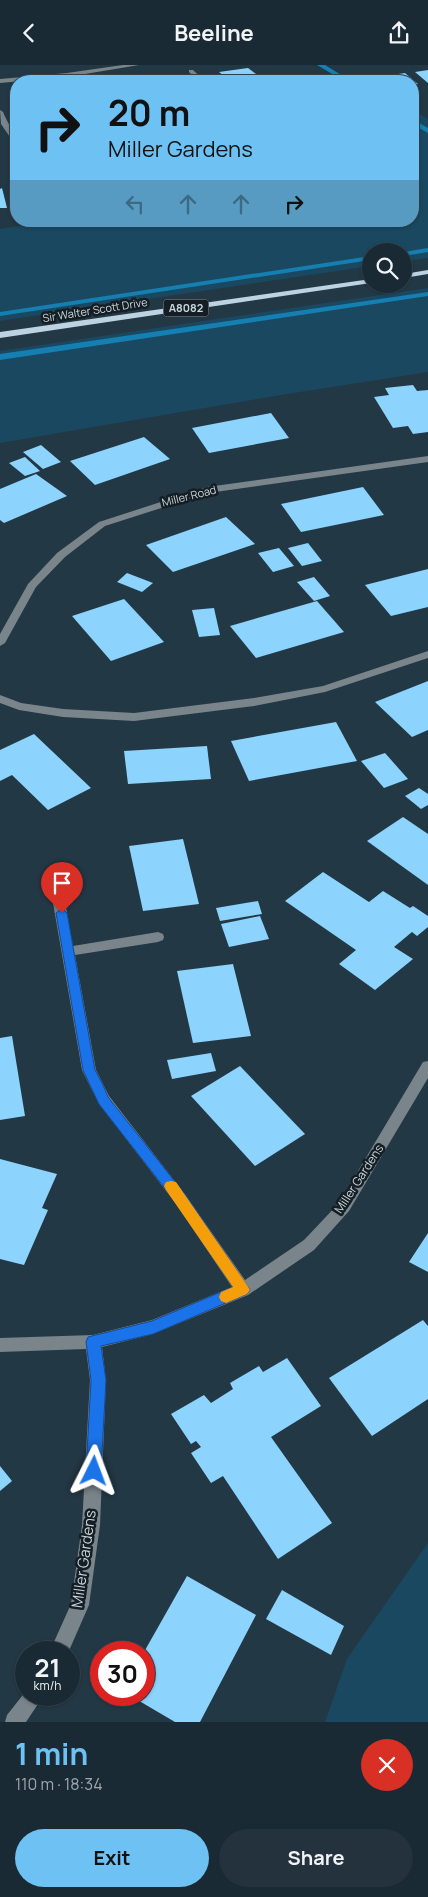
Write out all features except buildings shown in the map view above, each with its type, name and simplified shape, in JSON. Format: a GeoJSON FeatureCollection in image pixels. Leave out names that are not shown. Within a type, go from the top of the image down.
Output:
{"type":"FeatureCollection","features":[{"type":"Feature","properties":{"kind":"main road"},"geometry":{"type":"LineString","coordinates":[[412,275],[428,272]]}},
{"type":"Feature","properties":{"kind":"main road","name":"Sir Walter Scott Drive"},"geometry":{"type":"LineString","coordinates":[[0,335],[362,282]]}},
{"type":"Feature","properties":{"kind":"street"},"geometry":{"type":"LineString","coordinates":[[67,75],[136,65]]}},
{"type":"Feature","properties":{"kind":"street"},"geometry":{"type":"LineString","coordinates":[[191,71],[195,75]]}},
{"type":"Feature","properties":{"kind":"street"},"geometry":{"type":"LineString","coordinates":[[0,112],[4,124],[10,133]]}},
{"type":"Feature","properties":{"kind":"street","name":"Miller Road"},"geometry":{"type":"LineString","coordinates":[[1,637],[32,586],[61,555],[102,525],[157,505],[207,490],[428,459]]}},
{"type":"Feature","properties":{"kind":"street"},"geometry":{"type":"LineString","coordinates":[[0,699],[19,706],[63,713],[134,717],[254,702],[325,689],[428,654]]}},
{"type":"Feature","properties":{"kind":"street"},"geometry":{"type":"LineString","coordinates":[[54,874],[89,1070],[104,1100],[182,1201],[242,1290]]}},
{"type":"Feature","properties":{"kind":"street"},"geometry":{"type":"LineString","coordinates":[[68,951],[158,937]]}},
{"type":"Feature","properties":{"kind":"street","name":"Miller Gardens"},"geometry":{"type":"LineString","coordinates":[[0,1345],[93,1342],[153,1327],[242,1290],[309,1245],[344,1207],[428,1066]]}},
{"type":"Feature","properties":{"kind":"street","name":"Miller Gardens"},"geometry":{"type":"LineString","coordinates":[[64,1641],[80,1605],[91,1525],[98,1380],[93,1342]]}},
{"type":"Feature","properties":{"kind":"street"},"geometry":{"type":"LineString","coordinates":[[14,1722],[26,1706]]}},
{"type":"Feature","properties":{"kind":"shaded area"},"geometry":{"type":"Polygon","coordinates":[[[419,114],[428,119],[428,258],[412,260],[412,243],[362,243],[362,267],[0,321],[0,229],[13,227],[419,227],[419,114]]]}},
{"type":"Feature","properties":{"kind":"shaded area"},"geometry":{"type":"Polygon","coordinates":[[[428,288],[428,372],[0,443],[0,351],[394,293],[412,293],[412,290],[428,288]]]}},
{"type":"Feature","properties":{"kind":"shaded area"},"geometry":{"type":"Polygon","coordinates":[[[428,1543],[428,1722],[325,1722],[347,1659],[428,1543]]]}},
{"type":"Feature","properties":{"kind":"waterway"},"geometry":{"type":"LineString","coordinates":[[320,65],[338,75]]}},
{"type":"Feature","properties":{"kind":"waterway"},"geometry":{"type":"LineString","coordinates":[[419,125],[428,131]]}},
{"type":"Feature","properties":{"kind":"waterway"},"geometry":{"type":"LineString","coordinates":[[412,253],[428,250]]}},
{"type":"Feature","properties":{"kind":"waterway"},"geometry":{"type":"LineString","coordinates":[[0,314],[362,259]]}},
{"type":"Feature","properties":{"kind":"waterway"},"geometry":{"type":"LineString","coordinates":[[0,357],[428,294]]}},
{"type":"Feature","properties":{"kind":"slow traffic"},"geometry":{"type":"LineString","coordinates":[[171,1186],[242,1290],[226,1297]]}},
{"type":"Feature","properties":{"kind":"route"},"geometry":{"type":"LineString","coordinates":[[62,913],[89,1070],[96,1085],[104,1100],[182,1201],[242,1290],[153,1327],[93,1342],[98,1380],[94,1471]]}}]}
